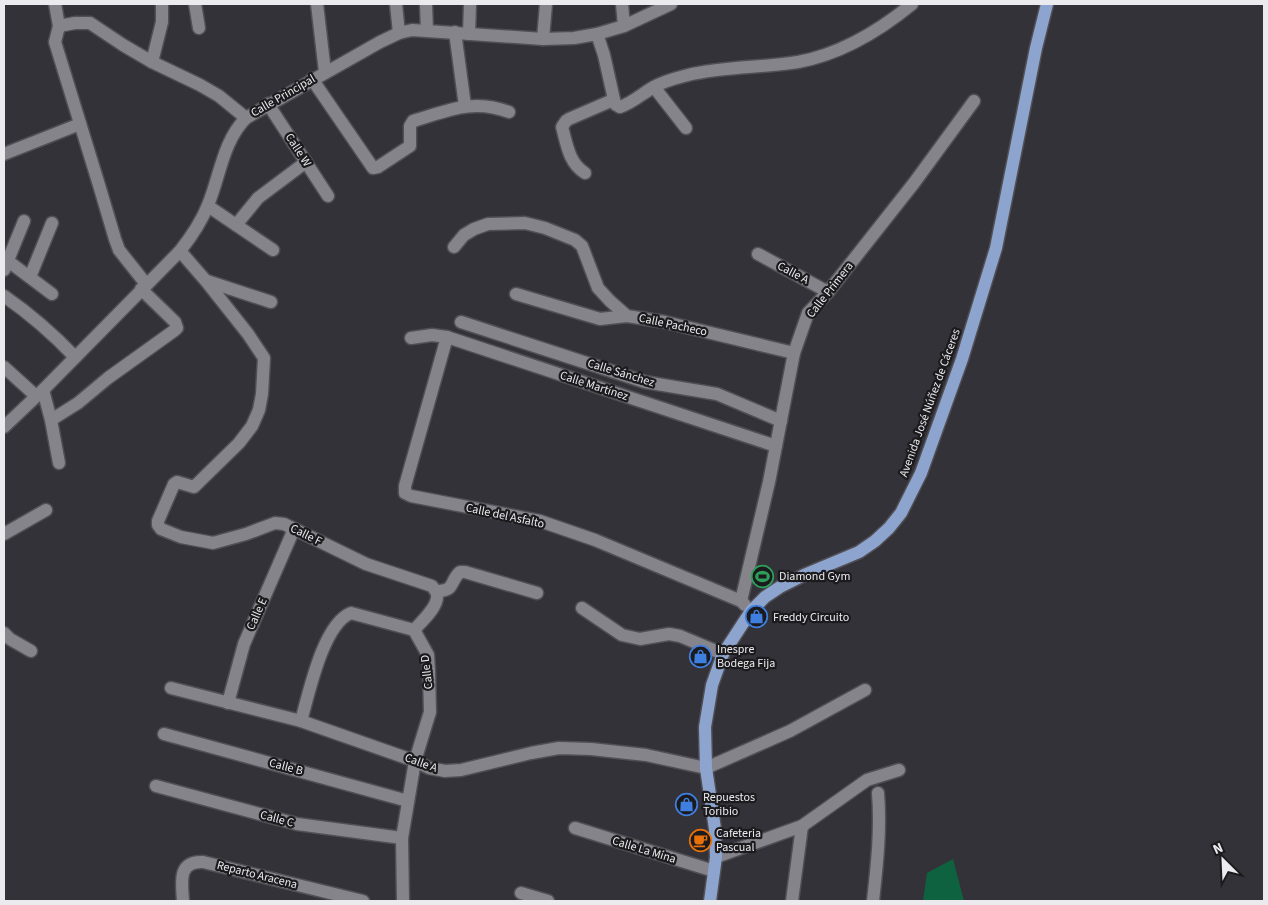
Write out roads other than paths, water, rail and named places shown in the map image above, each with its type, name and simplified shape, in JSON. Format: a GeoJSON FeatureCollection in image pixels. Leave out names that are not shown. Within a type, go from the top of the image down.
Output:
{"type":"FeatureCollection","features":[{"type":"Feature","properties":{"kind":"main road","name":"Avenida José Núñez de Cáceres"},"geometry":{"type":"LineString","coordinates":[[710,901],[716,858],[715,829],[706,768],[704,727],[712,686],[723,654],[751,611],[765,597],[780,587],[859,552],[875,541],[901,513],[922,473],[968,340],[996,248],[1036,48],[1047,4]]}},
{"type":"Feature","properties":{"kind":"street"},"geometry":{"type":"LineString","coordinates":[[51,420],[78,402],[176,328],[174,322],[144,287],[119,250],[114,239],[55,42],[59,26],[55,4]]}},
{"type":"Feature","properties":{"kind":"street"},"geometry":{"type":"LineString","coordinates":[[152,62],[162,22],[162,4]]}},
{"type":"Feature","properties":{"kind":"street"},"geometry":{"type":"LineString","coordinates":[[195,4],[199,28]]}},
{"type":"Feature","properties":{"kind":"street"},"geometry":{"type":"LineString","coordinates":[[317,4],[324,72]]}},
{"type":"Feature","properties":{"kind":"street"},"geometry":{"type":"LineString","coordinates":[[396,4],[399,33]]}},
{"type":"Feature","properties":{"kind":"street"},"geometry":{"type":"LineString","coordinates":[[426,4],[427,31]]}},
{"type":"Feature","properties":{"kind":"street"},"geometry":{"type":"LineString","coordinates":[[469,34],[470,4]]}},
{"type":"Feature","properties":{"kind":"street"},"geometry":{"type":"LineString","coordinates":[[544,40],[546,4]]}},
{"type":"Feature","properties":{"kind":"street"},"geometry":{"type":"LineString","coordinates":[[622,4],[624,26]]}},
{"type":"Feature","properties":{"kind":"street","name":"Calle Principal"},"geometry":{"type":"LineString","coordinates":[[4,427],[180,251],[198,227],[208,206],[231,138],[237,127],[246,118],[268,104],[399,33],[412,30],[544,40],[574,38],[624,26],[671,4]]}},
{"type":"Feature","properties":{"kind":"street"},"geometry":{"type":"LineString","coordinates":[[597,34],[604,55],[613,100],[615,106],[620,107],[637,99],[654,87],[691,75],[798,62],[823,56],[862,38],[912,4]]}},
{"type":"Feature","properties":{"kind":"street"},"geometry":{"type":"LineString","coordinates":[[59,26],[90,23],[152,62],[219,96],[246,118]]}},
{"type":"Feature","properties":{"kind":"street"},"geometry":{"type":"LineString","coordinates":[[456,32],[465,106]]}},
{"type":"Feature","properties":{"kind":"street"},"geometry":{"type":"LineString","coordinates":[[312,79],[373,168],[378,167],[410,146],[410,126],[413,121],[465,106],[497,107],[509,112]]}},
{"type":"Feature","properties":{"kind":"street"},"geometry":{"type":"LineString","coordinates":[[654,87],[686,128]]}},
{"type":"Feature","properties":{"kind":"street"},"geometry":{"type":"LineString","coordinates":[[585,173],[574,164],[570,156],[562,128],[563,124],[569,119],[613,100]]}},
{"type":"Feature","properties":{"kind":"street","name":"Calle Primera"},"geometry":{"type":"LineString","coordinates":[[741,601],[769,482],[794,353],[808,313],[828,292],[914,183],[974,101]]}},
{"type":"Feature","properties":{"kind":"street","name":"Calle W"},"geometry":{"type":"LineString","coordinates":[[268,104],[328,196]]}},
{"type":"Feature","properties":{"kind":"street"},"geometry":{"type":"LineString","coordinates":[[4,154],[80,124]]}},
{"type":"Feature","properties":{"kind":"street"},"geometry":{"type":"LineString","coordinates":[[236,225],[258,198],[306,162]]}},
{"type":"Feature","properties":{"kind":"street"},"geometry":{"type":"LineString","coordinates":[[208,206],[273,250]]}},
{"type":"Feature","properties":{"kind":"street"},"geometry":{"type":"LineString","coordinates":[[24,221],[6,266],[30,277],[52,294]]}},
{"type":"Feature","properties":{"kind":"street"},"geometry":{"type":"LineString","coordinates":[[30,277],[52,223]]}},
{"type":"Feature","properties":{"kind":"street","name":"Calle Pacheco"},"geometry":{"type":"LineString","coordinates":[[454,247],[464,235],[488,224],[525,223],[545,228],[575,240],[582,246],[598,288],[627,316],[665,322],[794,353]]}},
{"type":"Feature","properties":{"kind":"street"},"geometry":{"type":"LineString","coordinates":[[180,251],[206,281],[271,302]]}},
{"type":"Feature","properties":{"kind":"street","name":"Calle A"},"geometry":{"type":"LineString","coordinates":[[758,254],[828,292]]}},
{"type":"Feature","properties":{"kind":"street","name":"Calle F"},"geometry":{"type":"LineString","coordinates":[[206,281],[257,345],[264,358],[259,410],[252,426],[239,443],[198,485],[194,487],[182,482],[174,484],[158,525],[161,529],[181,537],[213,543],[279,522],[366,564],[432,586],[436,591]]}},
{"type":"Feature","properties":{"kind":"street"},"geometry":{"type":"LineString","coordinates":[[516,294],[600,319],[627,316]]}},
{"type":"Feature","properties":{"kind":"street"},"geometry":{"type":"LineString","coordinates":[[4,296],[51,332],[75,357]]}},
{"type":"Feature","properties":{"kind":"street","name":"Calle Sánchez"},"geometry":{"type":"LineString","coordinates":[[461,322],[645,382],[717,394],[781,421]]}},
{"type":"Feature","properties":{"kind":"street","name":"Calle Martínez"},"geometry":{"type":"LineString","coordinates":[[411,338],[432,335],[447,337],[776,446]]}},
{"type":"Feature","properties":{"kind":"street","name":"Calle del Asfalto"},"geometry":{"type":"LineString","coordinates":[[447,337],[405,486],[405,493],[411,496],[540,522],[595,540],[741,601],[751,611]]}},
{"type":"Feature","properties":{"kind":"street"},"geometry":{"type":"LineString","coordinates":[[4,367],[40,393],[51,420],[59,463]]}},
{"type":"Feature","properties":{"kind":"street"},"geometry":{"type":"LineString","coordinates":[[4,534],[46,510]]}},
{"type":"Feature","properties":{"kind":"street","name":"Calle E"},"geometry":{"type":"LineString","coordinates":[[228,703],[244,644],[294,529]]}},
{"type":"Feature","properties":{"kind":"street"},"geometry":{"type":"LineString","coordinates":[[301,721],[320,653],[342,617],[350,613],[414,630],[434,606],[438,597],[436,591],[445,591],[450,588],[460,572],[537,593]]}},
{"type":"Feature","properties":{"kind":"street"},"geometry":{"type":"LineString","coordinates":[[582,608],[622,635],[640,638],[670,634],[680,636],[723,654]]}},
{"type":"Feature","properties":{"kind":"street","name":"Calle D"},"geometry":{"type":"LineString","coordinates":[[403,901],[402,838],[415,761],[430,712],[428,655],[414,630]]}},
{"type":"Feature","properties":{"kind":"street"},"geometry":{"type":"LineString","coordinates":[[4,633],[10,639],[31,651]]}},
{"type":"Feature","properties":{"kind":"street","name":"Calle A"},"geometry":{"type":"LineString","coordinates":[[172,688],[301,721],[415,761],[429,768],[445,771],[461,770],[559,748],[591,749],[646,755],[706,768]]}},
{"type":"Feature","properties":{"kind":"street"},"geometry":{"type":"LineString","coordinates":[[706,768],[790,731],[865,690]]}},
{"type":"Feature","properties":{"kind":"street","name":"Calle B"},"geometry":{"type":"LineString","coordinates":[[164,734],[408,801]]}},
{"type":"Feature","properties":{"kind":"street"},"geometry":{"type":"LineString","coordinates":[[716,858],[802,826],[867,780],[899,770]]}},
{"type":"Feature","properties":{"kind":"street","name":"Calle C"},"geometry":{"type":"LineString","coordinates":[[156,786],[297,824],[402,838]]}},
{"type":"Feature","properties":{"kind":"street"},"geometry":{"type":"LineString","coordinates":[[873,901],[879,846],[880,817],[878,793]]}},
{"type":"Feature","properties":{"kind":"street"},"geometry":{"type":"LineString","coordinates":[[792,901],[802,826]]}},
{"type":"Feature","properties":{"kind":"street","name":"Calle La Mina"},"geometry":{"type":"LineString","coordinates":[[575,828],[714,871]]}},
{"type":"Feature","properties":{"kind":"street","name":"Reparto Aracena"},"geometry":{"type":"LineString","coordinates":[[183,901],[182,877],[184,870],[196,862],[204,862],[363,901]]}},
{"type":"Feature","properties":{"kind":"street"},"geometry":{"type":"LineString","coordinates":[[521,893],[548,901]]}},
{"type":"Feature","properties":{"kind":"place","name":"Diamond Gym"},"geometry":{"type":"Point","coordinates":[763,576]}},
{"type":"Feature","properties":{"kind":"place","name":"Freddy Circuito"},"geometry":{"type":"Point","coordinates":[757,617]}},
{"type":"Feature","properties":{"kind":"place","name":"Inespre Bodega Fija"},"geometry":{"type":"Point","coordinates":[701,656]}},
{"type":"Feature","properties":{"kind":"place","name":"Repuestos Toribio"},"geometry":{"type":"Point","coordinates":[687,804]}},
{"type":"Feature","properties":{"kind":"place","name":"Cafeteria Pascual"},"geometry":{"type":"Point","coordinates":[700,840]}}]}
